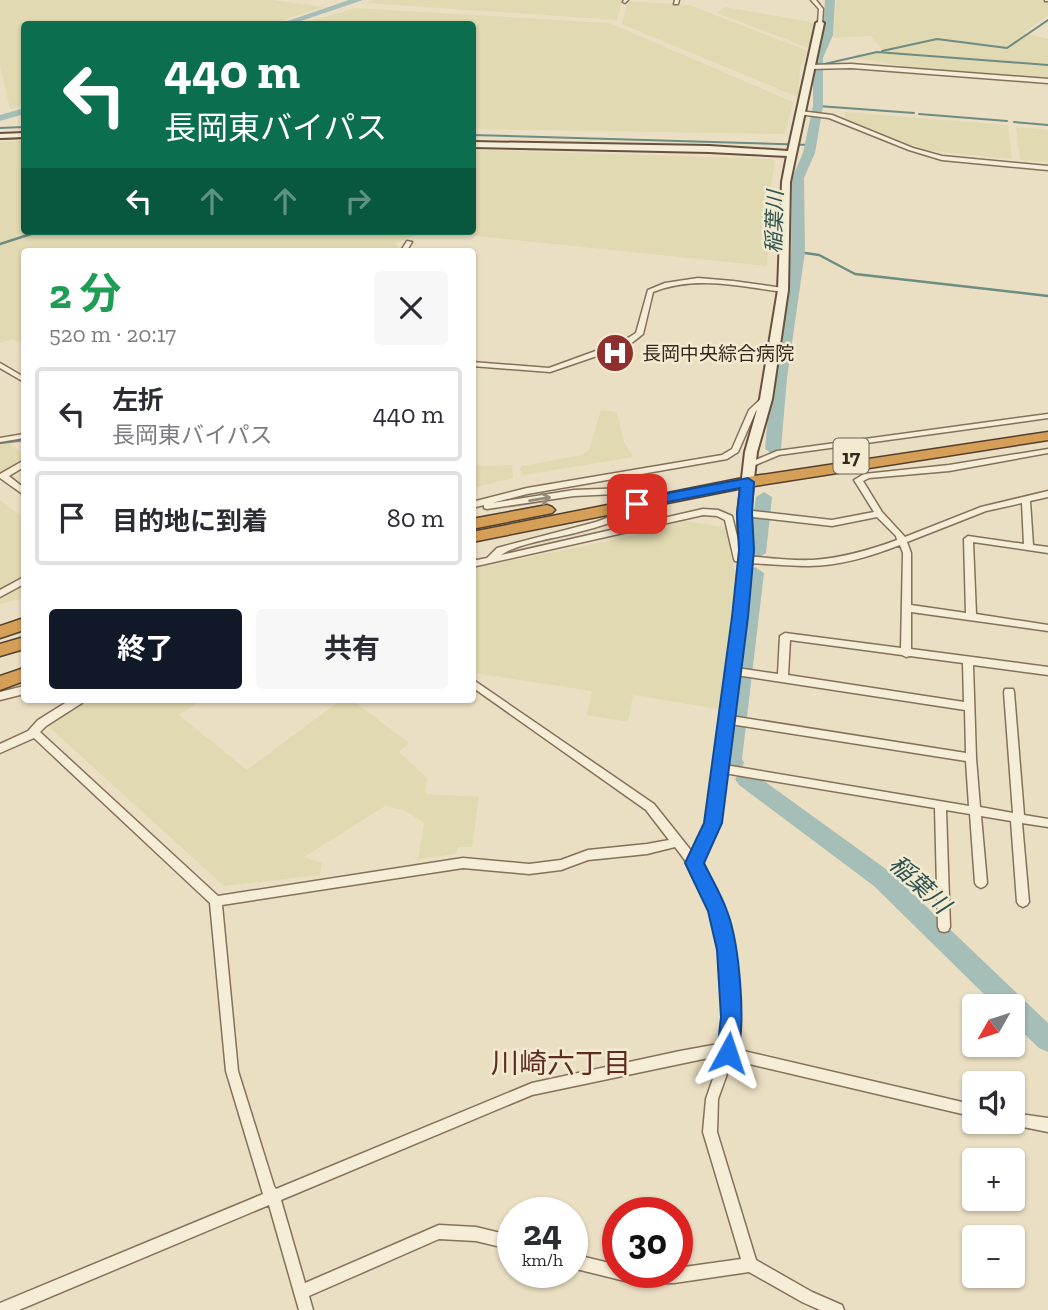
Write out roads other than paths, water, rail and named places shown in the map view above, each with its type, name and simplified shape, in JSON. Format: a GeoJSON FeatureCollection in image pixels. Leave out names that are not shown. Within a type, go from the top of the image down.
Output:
{"type":"FeatureCollection","features":[{"type":"Feature","properties":{"kind":"highway","name":"17"},"geometry":{"type":"LineString","coordinates":[[476,537],[749,473],[1048,428]]}},
{"type":"Feature","properties":{"kind":"highway","name":"17"},"geometry":{"type":"LineString","coordinates":[[749,473],[1048,436]]}},
{"type":"Feature","properties":{"kind":"highway","name":"17"},"geometry":{"type":"LineString","coordinates":[[476,525],[564,507],[657,495]]}},
{"type":"Feature","properties":{"kind":"highway"},"geometry":{"type":"LineString","coordinates":[[0,632],[21,625]]}},
{"type":"Feature","properties":{"kind":"highway"},"geometry":{"type":"LineString","coordinates":[[0,650],[21,644]]}},
{"type":"Feature","properties":{"kind":"highway"},"geometry":{"type":"LineString","coordinates":[[0,660],[21,654]]}},
{"type":"Feature","properties":{"kind":"highway"},"geometry":{"type":"LineString","coordinates":[[0,683],[21,675]]}},
{"type":"Feature","properties":{"kind":"street"},"geometry":{"type":"LineString","coordinates":[[749,0],[757,0]]}},
{"type":"Feature","properties":{"kind":"street"},"geometry":{"type":"LineString","coordinates":[[694,863],[713,823],[746,560],[749,473],[754,435],[766,399],[783,290],[786,182],[820,23],[821,9],[813,0]]}},
{"type":"Feature","properties":{"kind":"street"},"geometry":{"type":"LineString","coordinates":[[811,67],[846,65],[1048,81]]}},
{"type":"Feature","properties":{"kind":"street"},"geometry":{"type":"LineString","coordinates":[[802,114],[834,117],[911,149],[942,158],[1048,168]]}},
{"type":"Feature","properties":{"kind":"street"},"geometry":{"type":"LineString","coordinates":[[0,136],[21,135]]}},
{"type":"Feature","properties":{"kind":"street"},"geometry":{"type":"LineString","coordinates":[[476,144],[709,149],[792,154]]}},
{"type":"Feature","properties":{"kind":"street"},"geometry":{"type":"LineString","coordinates":[[405,248],[409,242]]}},
{"type":"Feature","properties":{"kind":"street"},"geometry":{"type":"LineString","coordinates":[[476,364],[550,370],[626,343],[639,334],[650,291],[667,283],[690,280],[783,290]]}},
{"type":"Feature","properties":{"kind":"street"},"geometry":{"type":"LineString","coordinates":[[0,365],[21,378]]}},
{"type":"Feature","properties":{"kind":"street"},"geometry":{"type":"LineString","coordinates":[[476,505],[527,491],[724,457],[735,450],[754,411],[766,399]]}},
{"type":"Feature","properties":{"kind":"street"},"geometry":{"type":"LineString","coordinates":[[749,473],[777,453],[1048,416]]}},
{"type":"Feature","properties":{"kind":"street"},"geometry":{"type":"LineString","coordinates":[[0,440],[21,436]]}},
{"type":"Feature","properties":{"kind":"street"},"geometry":{"type":"LineString","coordinates":[[906,654],[907,553],[903,540],[879,514],[859,480],[867,476],[949,468],[1048,451]]}},
{"type":"Feature","properties":{"kind":"street"},"geometry":{"type":"LineString","coordinates":[[21,466],[3,476],[21,490]]}},
{"type":"Feature","properties":{"kind":"street"},"geometry":{"type":"LineString","coordinates":[[476,505],[574,493],[657,495]]}},
{"type":"Feature","properties":{"kind":"street"},"geometry":{"type":"LineString","coordinates":[[476,563],[703,512],[718,513],[729,518],[734,551],[738,559],[830,561],[864,555],[984,509],[1048,494]]}},
{"type":"Feature","properties":{"kind":"street"},"geometry":{"type":"LineString","coordinates":[[490,560],[500,550],[613,521],[657,495]]}},
{"type":"Feature","properties":{"kind":"street"},"geometry":{"type":"LineString","coordinates":[[1026,498],[1029,548]]}},
{"type":"Feature","properties":{"kind":"street"},"geometry":{"type":"LineString","coordinates":[[749,514],[832,523],[879,514]]}},
{"type":"Feature","properties":{"kind":"street"},"geometry":{"type":"LineString","coordinates":[[971,617],[968,539],[1048,550]]}},
{"type":"Feature","properties":{"kind":"street"},"geometry":{"type":"LineString","coordinates":[[0,594],[21,582]]}},
{"type":"Feature","properties":{"kind":"street"},"geometry":{"type":"LineString","coordinates":[[907,608],[1048,628]]}},
{"type":"Feature","properties":{"kind":"street"},"geometry":{"type":"LineString","coordinates":[[783,678],[785,636],[1048,671]]}},
{"type":"Feature","properties":{"kind":"street"},"geometry":{"type":"LineString","coordinates":[[968,660],[971,758],[981,883]]}},
{"type":"Feature","properties":{"kind":"street"},"geometry":{"type":"LineString","coordinates":[[733,671],[970,707]]}},
{"type":"Feature","properties":{"kind":"street"},"geometry":{"type":"LineString","coordinates":[[476,685],[638,796],[663,819],[694,863],[718,911],[727,950],[731,1017],[728,1053],[712,1099],[710,1132],[751,1265]]}},
{"type":"Feature","properties":{"kind":"street"},"geometry":{"type":"LineString","coordinates":[[0,696],[21,691]]}},
{"type":"Feature","properties":{"kind":"street"},"geometry":{"type":"LineString","coordinates":[[1009,692],[1023,902]]}},
{"type":"Feature","properties":{"kind":"street"},"geometry":{"type":"LineString","coordinates":[[1,749],[32,734],[42,723],[73,703]]}},
{"type":"Feature","properties":{"kind":"street"},"geometry":{"type":"LineString","coordinates":[[725,719],[971,758]]}},
{"type":"Feature","properties":{"kind":"street"},"geometry":{"type":"LineString","coordinates":[[32,734],[37,735],[216,901],[232,1071],[268,1190],[273,1196],[306,1310]]}},
{"type":"Feature","properties":{"kind":"street"},"geometry":{"type":"LineString","coordinates":[[718,768],[1048,823]]}},
{"type":"Feature","properties":{"kind":"street"},"geometry":{"type":"LineString","coordinates":[[940,805],[944,927]]}},
{"type":"Feature","properties":{"kind":"street"},"geometry":{"type":"LineString","coordinates":[[216,901],[463,863],[529,869],[561,865],[588,855],[647,849],[679,842]]}},
{"type":"Feature","properties":{"kind":"street"},"geometry":{"type":"LineString","coordinates":[[1,1310],[532,1089],[680,1057],[713,1051],[728,1053],[962,1108]]}},
{"type":"Feature","properties":{"kind":"street"},"geometry":{"type":"LineString","coordinates":[[1025,1121],[1048,1125]]}},
{"type":"Feature","properties":{"kind":"street"},"geometry":{"type":"LineString","coordinates":[[301,1292],[439,1232],[459,1230],[497,1238]]}},
{"type":"Feature","properties":{"kind":"street"},"geometry":{"type":"LineString","coordinates":[[588,1265],[637,1278],[674,1276],[751,1265],[807,1297],[837,1310]]}},
{"type":"Feature","properties":{"kind":"waterway"},"geometry":{"type":"LineString","coordinates":[[293,21],[358,0]]}},
{"type":"Feature","properties":{"kind":"waterway","name":"稲葉川"},"geometry":{"type":"LineString","coordinates":[[773,449],[779,378],[798,252],[798,178],[809,153],[818,106],[818,58],[828,35],[830,0]]}},
{"type":"Feature","properties":{"kind":"waterway"},"geometry":{"type":"LineString","coordinates":[[882,51],[937,39],[1007,48],[1048,20]]}},
{"type":"Feature","properties":{"kind":"waterway"},"geometry":{"type":"LineString","coordinates":[[820,65],[877,52],[1048,65]]}},
{"type":"Feature","properties":{"kind":"waterway"},"geometry":{"type":"LineString","coordinates":[[818,106],[914,113]]}},
{"type":"Feature","properties":{"kind":"waterway"},"geometry":{"type":"LineString","coordinates":[[0,118],[21,112]]}},
{"type":"Feature","properties":{"kind":"waterway"},"geometry":{"type":"LineString","coordinates":[[919,114],[1007,121]]}},
{"type":"Feature","properties":{"kind":"waterway"},"geometry":{"type":"LineString","coordinates":[[1014,122],[1048,125]]}},
{"type":"Feature","properties":{"kind":"waterway"},"geometry":{"type":"LineString","coordinates":[[0,128],[21,127]]}},
{"type":"Feature","properties":{"kind":"waterway"},"geometry":{"type":"LineString","coordinates":[[476,135],[811,145]]}},
{"type":"Feature","properties":{"kind":"waterway"},"geometry":{"type":"LineString","coordinates":[[0,139],[21,138]]}},
{"type":"Feature","properties":{"kind":"waterway"},"geometry":{"type":"LineString","coordinates":[[0,244],[28,235]]}},
{"type":"Feature","properties":{"kind":"waterway"},"geometry":{"type":"LineString","coordinates":[[798,252],[819,255],[855,274],[1048,296]]}},
{"type":"Feature","properties":{"kind":"waterway"},"geometry":{"type":"LineString","coordinates":[[0,443],[21,440]]}},
{"type":"Feature","properties":{"kind":"waterway","name":"稲葉川"},"geometry":{"type":"LineString","coordinates":[[757,553],[764,497]]}},
{"type":"Feature","properties":{"kind":"waterway","name":"稲葉川"},"geometry":{"type":"LineString","coordinates":[[734,763],[732,759],[755,573]]}},
{"type":"Feature","properties":{"kind":"waterway","name":"稲葉川"},"geometry":{"type":"LineString","coordinates":[[746,779],[882,879],[1048,1040]]}},
{"type":"Feature","properties":{"kind":"place","name":"長岡中央綜合病院"},"geometry":{"type":"Point","coordinates":[615,353]}},
{"type":"Feature","properties":{"kind":"district","name":"川崎六丁目"},"geometry":{"type":"Point","coordinates":[561,1063]}}]}
